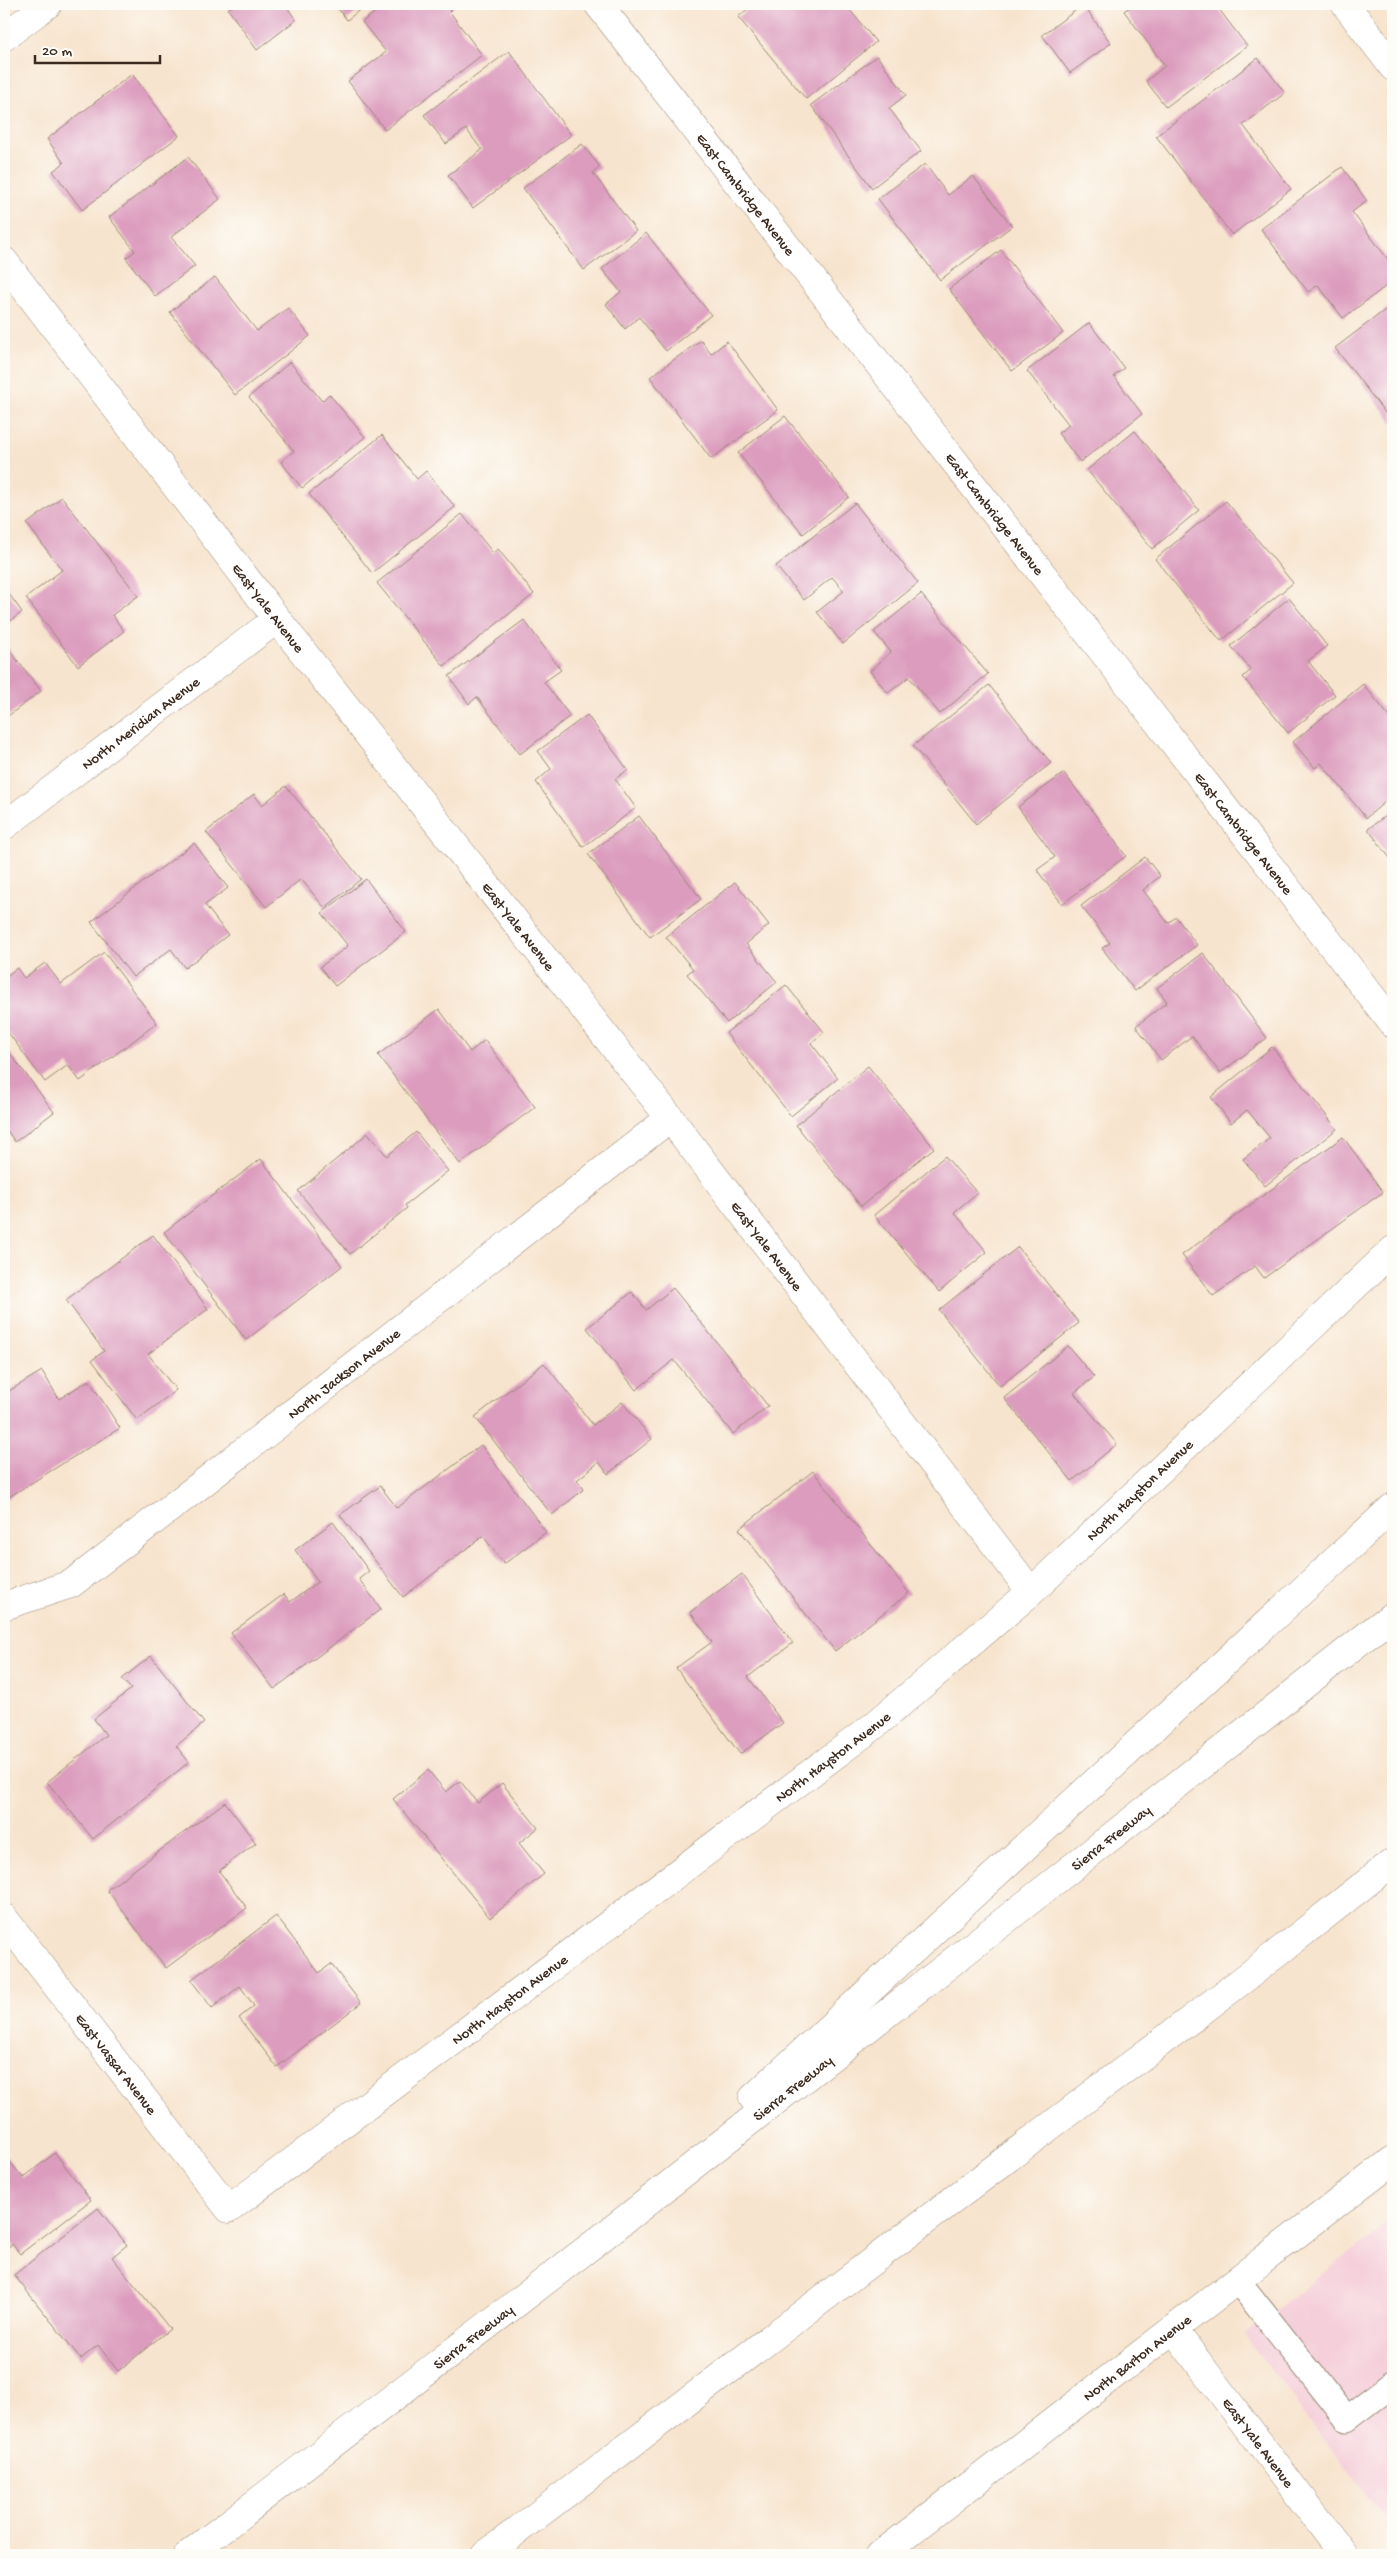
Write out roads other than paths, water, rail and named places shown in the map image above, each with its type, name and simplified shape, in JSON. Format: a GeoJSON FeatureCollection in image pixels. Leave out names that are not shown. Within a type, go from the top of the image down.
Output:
{"type":"FeatureCollection","features":[{"type":"Feature","properties":{"kind":"main road"},"geometry":{"type":"LineString","coordinates":[[4,37],[48,4]]}},
{"type":"Feature","properties":{"kind":"main road","name":"East Cambridge Avenue"},"geometry":{"type":"LineString","coordinates":[[598,4],[1393,1024]]}},
{"type":"Feature","properties":{"kind":"main road"},"geometry":{"type":"LineString","coordinates":[[1345,4],[1393,67]]}},
{"type":"Feature","properties":{"kind":"main road","name":"East Yale Avenue"},"geometry":{"type":"LineString","coordinates":[[4,261],[277,619],[670,1118],[1031,1592]]}},
{"type":"Feature","properties":{"kind":"main road","name":"North Meridian Avenue"},"geometry":{"type":"LineString","coordinates":[[4,826],[277,619]]}},
{"type":"Feature","properties":{"kind":"main road","name":"North Jackson Avenue"},"geometry":{"type":"LineString","coordinates":[[4,1606],[71,1584],[670,1118]]}},
{"type":"Feature","properties":{"kind":"main road","name":"North Hayston Avenue"},"geometry":{"type":"LineString","coordinates":[[229,2209],[875,1725],[1031,1592],[1393,1250]]}},
{"type":"Feature","properties":{"kind":"main road"},"geometry":{"type":"LineString","coordinates":[[600,2239],[1393,1507]]}},
{"type":"Feature","properties":{"kind":"main road","name":"Sierra Freeway"},"geometry":{"type":"LineString","coordinates":[[188,2555],[600,2239],[1393,1615]]}},
{"type":"Feature","properties":{"kind":"main road"},"geometry":{"type":"LineString","coordinates":[[486,2555],[1248,1976],[1393,1862]]}},
{"type":"Feature","properties":{"kind":"main road"},"geometry":{"type":"LineString","coordinates":[[1248,1976],[1393,1881]]}},
{"type":"Feature","properties":{"kind":"main road","name":"East Vassar Avenue"},"geometry":{"type":"LineString","coordinates":[[4,1918],[229,2209]]}},
{"type":"Feature","properties":{"kind":"main road","name":"North Barton Avenue"},"geometry":{"type":"LineString","coordinates":[[880,2555],[1393,2160]]}},
{"type":"Feature","properties":{"kind":"main road","name":"East Yale Avenue"},"geometry":{"type":"LineString","coordinates":[[1174,2329],[1344,2555]]}},
{"type":"Feature","properties":{"kind":"lane"},"geometry":{"type":"LineString","coordinates":[[1236,2280],[1347,2420],[1393,2384]]}}]}
